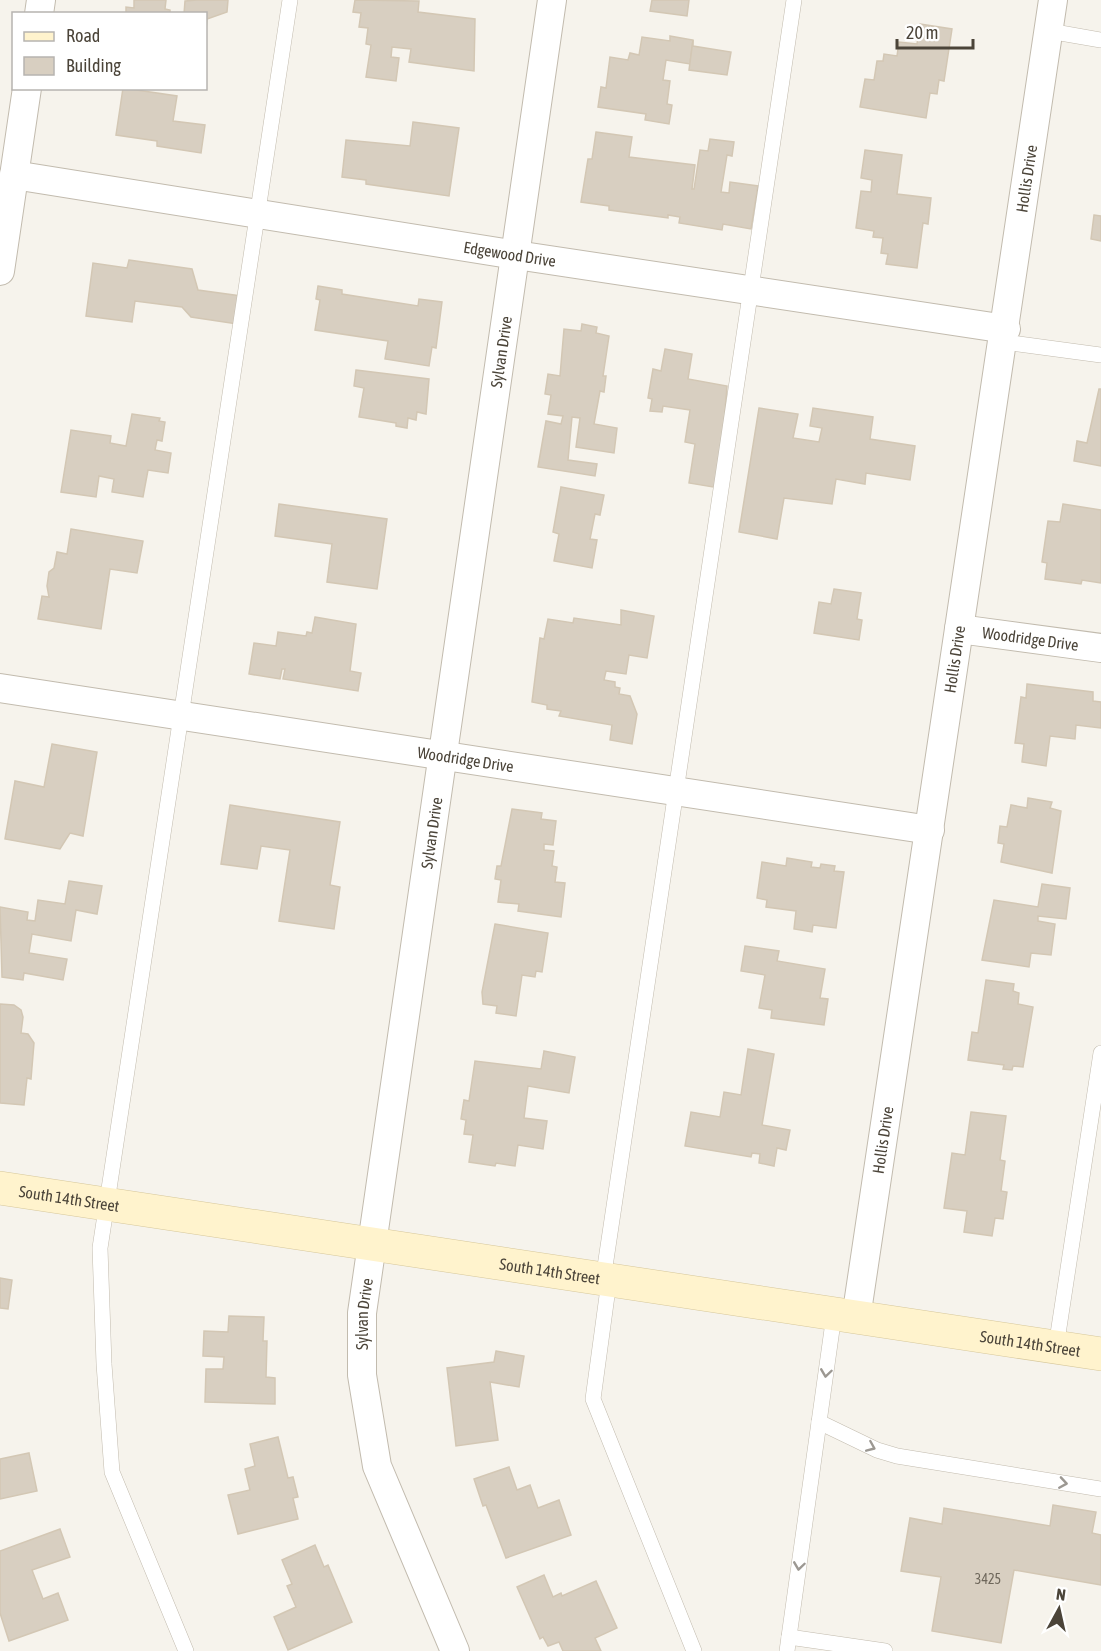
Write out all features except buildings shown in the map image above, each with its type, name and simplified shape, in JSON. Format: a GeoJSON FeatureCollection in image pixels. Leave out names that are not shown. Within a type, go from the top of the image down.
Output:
{"type":"FeatureCollection","features":[{"type":"Feature","properties":{"kind":"main road","name":"South 14th Street"},"geometry":{"type":"LineString","coordinates":[[0,1188],[1101,1354]]}},
{"type":"Feature","properties":{"kind":"street","name":"Sylvan Drive"},"geometry":{"type":"LineString","coordinates":[[455,1651],[377,1466],[362,1375],[362,1312],[445,755],[552,0]]}},
{"type":"Feature","properties":{"kind":"street","name":"Hollis Drive"},"geometry":{"type":"LineString","coordinates":[[845,1316],[930,830],[1053,0]]}},
{"type":"Feature","properties":{"kind":"street"},"geometry":{"type":"LineString","coordinates":[[0,271],[27,90]]}},
{"type":"Feature","properties":{"kind":"street","name":"Edgewood Drive"},"geometry":{"type":"LineString","coordinates":[[14,175],[752,290],[1005,335]]}},
{"type":"Feature","properties":{"kind":"street","name":"Woodridge Drive"},"geometry":{"type":"LineString","coordinates":[[959,628],[1101,648]]}},
{"type":"Feature","properties":{"kind":"street","name":"Woodridge Drive"},"geometry":{"type":"LineString","coordinates":[[0,688],[930,830]]}},
{"type":"Feature","properties":{"kind":"lane"},"geometry":{"type":"LineString","coordinates":[[186,1651],[112,1472],[104,1364],[100,1248],[290,0]]}},
{"type":"Feature","properties":{"kind":"lane"},"geometry":{"type":"LineString","coordinates":[[694,1651],[593,1399],[606,1280],[676,791],[794,0]]}},
{"type":"Feature","properties":{"kind":"lane"},"geometry":{"type":"LineString","coordinates":[[1049,31],[1101,40]]}},
{"type":"Feature","properties":{"kind":"lane"},"geometry":{"type":"LineString","coordinates":[[1005,335],[1101,355]]}},
{"type":"Feature","properties":{"kind":"lane"},"geometry":{"type":"LineString","coordinates":[[1056,1347],[1101,1053]]}},
{"type":"Feature","properties":{"kind":"lane"},"geometry":{"type":"LineString","coordinates":[[845,1316],[819,1422],[788,1644],[885,1651]]}},
{"type":"Feature","properties":{"kind":"lane"},"geometry":{"type":"LineString","coordinates":[[819,1422],[877,1450],[897,1456],[1101,1489]]}}]}
